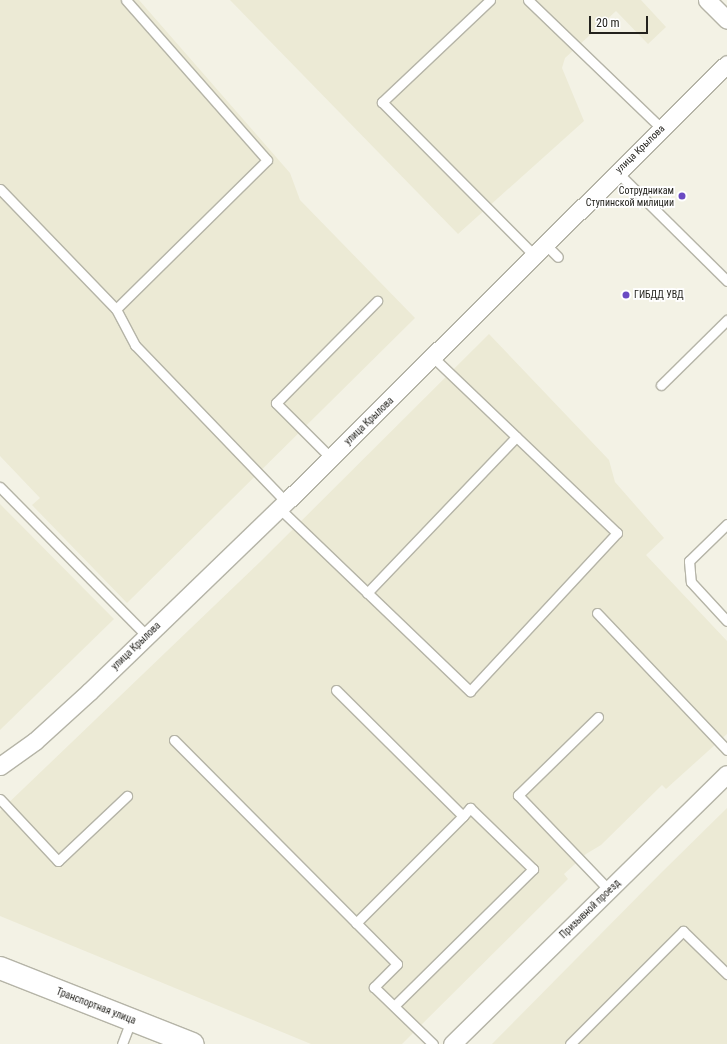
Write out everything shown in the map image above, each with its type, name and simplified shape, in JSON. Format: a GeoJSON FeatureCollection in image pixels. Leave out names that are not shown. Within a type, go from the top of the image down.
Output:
{"type":"FeatureCollection","features":[{"type":"Feature","properties":{"kind":"street"},"geometry":{"type":"LineString","coordinates":[[707,0],[727,20]]}},
{"type":"Feature","properties":{"kind":"street","name":"улица Крылова"},"geometry":{"type":"LineString","coordinates":[[0,766],[56,722],[283,505],[434,358],[539,250],[727,64]]}},
{"type":"Feature","properties":{"kind":"street","name":"Призывной проезд"},"geometry":{"type":"LineString","coordinates":[[452,1044],[727,774]]}},
{"type":"Feature","properties":{"kind":"street","name":"Транспортная улица"},"geometry":{"type":"LineString","coordinates":[[0,968],[193,1044]]}},
{"type":"Feature","properties":{"kind":"lane"},"geometry":{"type":"LineString","coordinates":[[116,309],[267,160],[126,0]]}},
{"type":"Feature","properties":{"kind":"lane"},"geometry":{"type":"LineString","coordinates":[[490,0],[382,102],[539,250],[558,257]]}},
{"type":"Feature","properties":{"kind":"lane"},"geometry":{"type":"LineString","coordinates":[[528,0],[661,128]]}},
{"type":"Feature","properties":{"kind":"lane"},"geometry":{"type":"LineString","coordinates":[[617,172],[727,282]]}},
{"type":"Feature","properties":{"kind":"lane"},"geometry":{"type":"LineString","coordinates":[[0,189],[116,309],[135,345],[283,505],[367,593],[470,690],[617,533],[434,358]]}},
{"type":"Feature","properties":{"kind":"lane"},"geometry":{"type":"LineString","coordinates":[[331,458],[276,403],[377,301]]}},
{"type":"Feature","properties":{"kind":"lane"},"geometry":{"type":"LineString","coordinates":[[661,385],[727,320]]}},
{"type":"Feature","properties":{"kind":"lane"},"geometry":{"type":"LineString","coordinates":[[367,593],[516,437]]}},
{"type":"Feature","properties":{"kind":"lane"},"geometry":{"type":"LineString","coordinates":[[0,487],[146,636]]}},
{"type":"Feature","properties":{"kind":"lane"},"geometry":{"type":"LineString","coordinates":[[727,524],[689,561],[691,582],[727,621]]}},
{"type":"Feature","properties":{"kind":"lane"},"geometry":{"type":"LineString","coordinates":[[597,613],[727,750]]}},
{"type":"Feature","properties":{"kind":"lane"},"geometry":{"type":"LineString","coordinates":[[336,690],[463,816]]}},
{"type":"Feature","properties":{"kind":"lane"},"geometry":{"type":"LineString","coordinates":[[598,717],[518,796],[609,890]]}},
{"type":"Feature","properties":{"kind":"lane"},"geometry":{"type":"LineString","coordinates":[[174,740],[397,964],[374,987],[433,1044]]}},
{"type":"Feature","properties":{"kind":"lane"},"geometry":{"type":"LineString","coordinates":[[0,799],[58,861],[127,796]]}},
{"type":"Feature","properties":{"kind":"lane"},"geometry":{"type":"LineString","coordinates":[[356,923],[470,808],[532,869],[394,1006]]}},
{"type":"Feature","properties":{"kind":"lane"},"geometry":{"type":"LineString","coordinates":[[570,1044],[683,931],[727,974]]}},
{"type":"Feature","properties":{"kind":"lane"},"geometry":{"type":"LineString","coordinates":[[122,1044],[131,1020]]}},
{"type":"Feature","properties":{"kind":"shaded area"},"geometry":{"type":"Polygon","coordinates":[[[0,0],[139,0],[290,173],[300,200],[415,318],[127,603],[32,505],[40,498],[0,456],[0,0]]]}},
{"type":"Feature","properties":{"kind":"shaded area"},"geometry":{"type":"Polygon","coordinates":[[[230,0],[641,0],[666,27],[648,44],[616,11],[565,58],[562,68],[584,121],[458,234],[230,0]]]}},
{"type":"Feature","properties":{"kind":"shaded area"},"geometry":{"type":"Polygon","coordinates":[[[489,334],[609,460],[615,482],[664,538],[646,555],[727,641],[727,734],[666,789],[662,785],[601,845],[586,854],[564,874],[568,879],[402,1044],[311,1044],[0,916],[0,811],[261,561],[489,334]]]}},
{"type":"Feature","properties":{"kind":"shaded area"},"geometry":{"type":"Polygon","coordinates":[[[0,504],[114,619],[0,730],[0,504]]]}},
{"type":"Feature","properties":{"kind":"shaded area"},"geometry":{"type":"Polygon","coordinates":[[[727,808],[727,1044],[492,1044],[662,872],[727,808]]]}},
{"type":"Feature","properties":{"kind":"place","name":"Сотрудникам Ступинской милиции"},"geometry":{"type":"Point","coordinates":[682,196]}},
{"type":"Feature","properties":{"kind":"place","name":"ГИБДД УВД"},"geometry":{"type":"Point","coordinates":[626,295]}}]}
